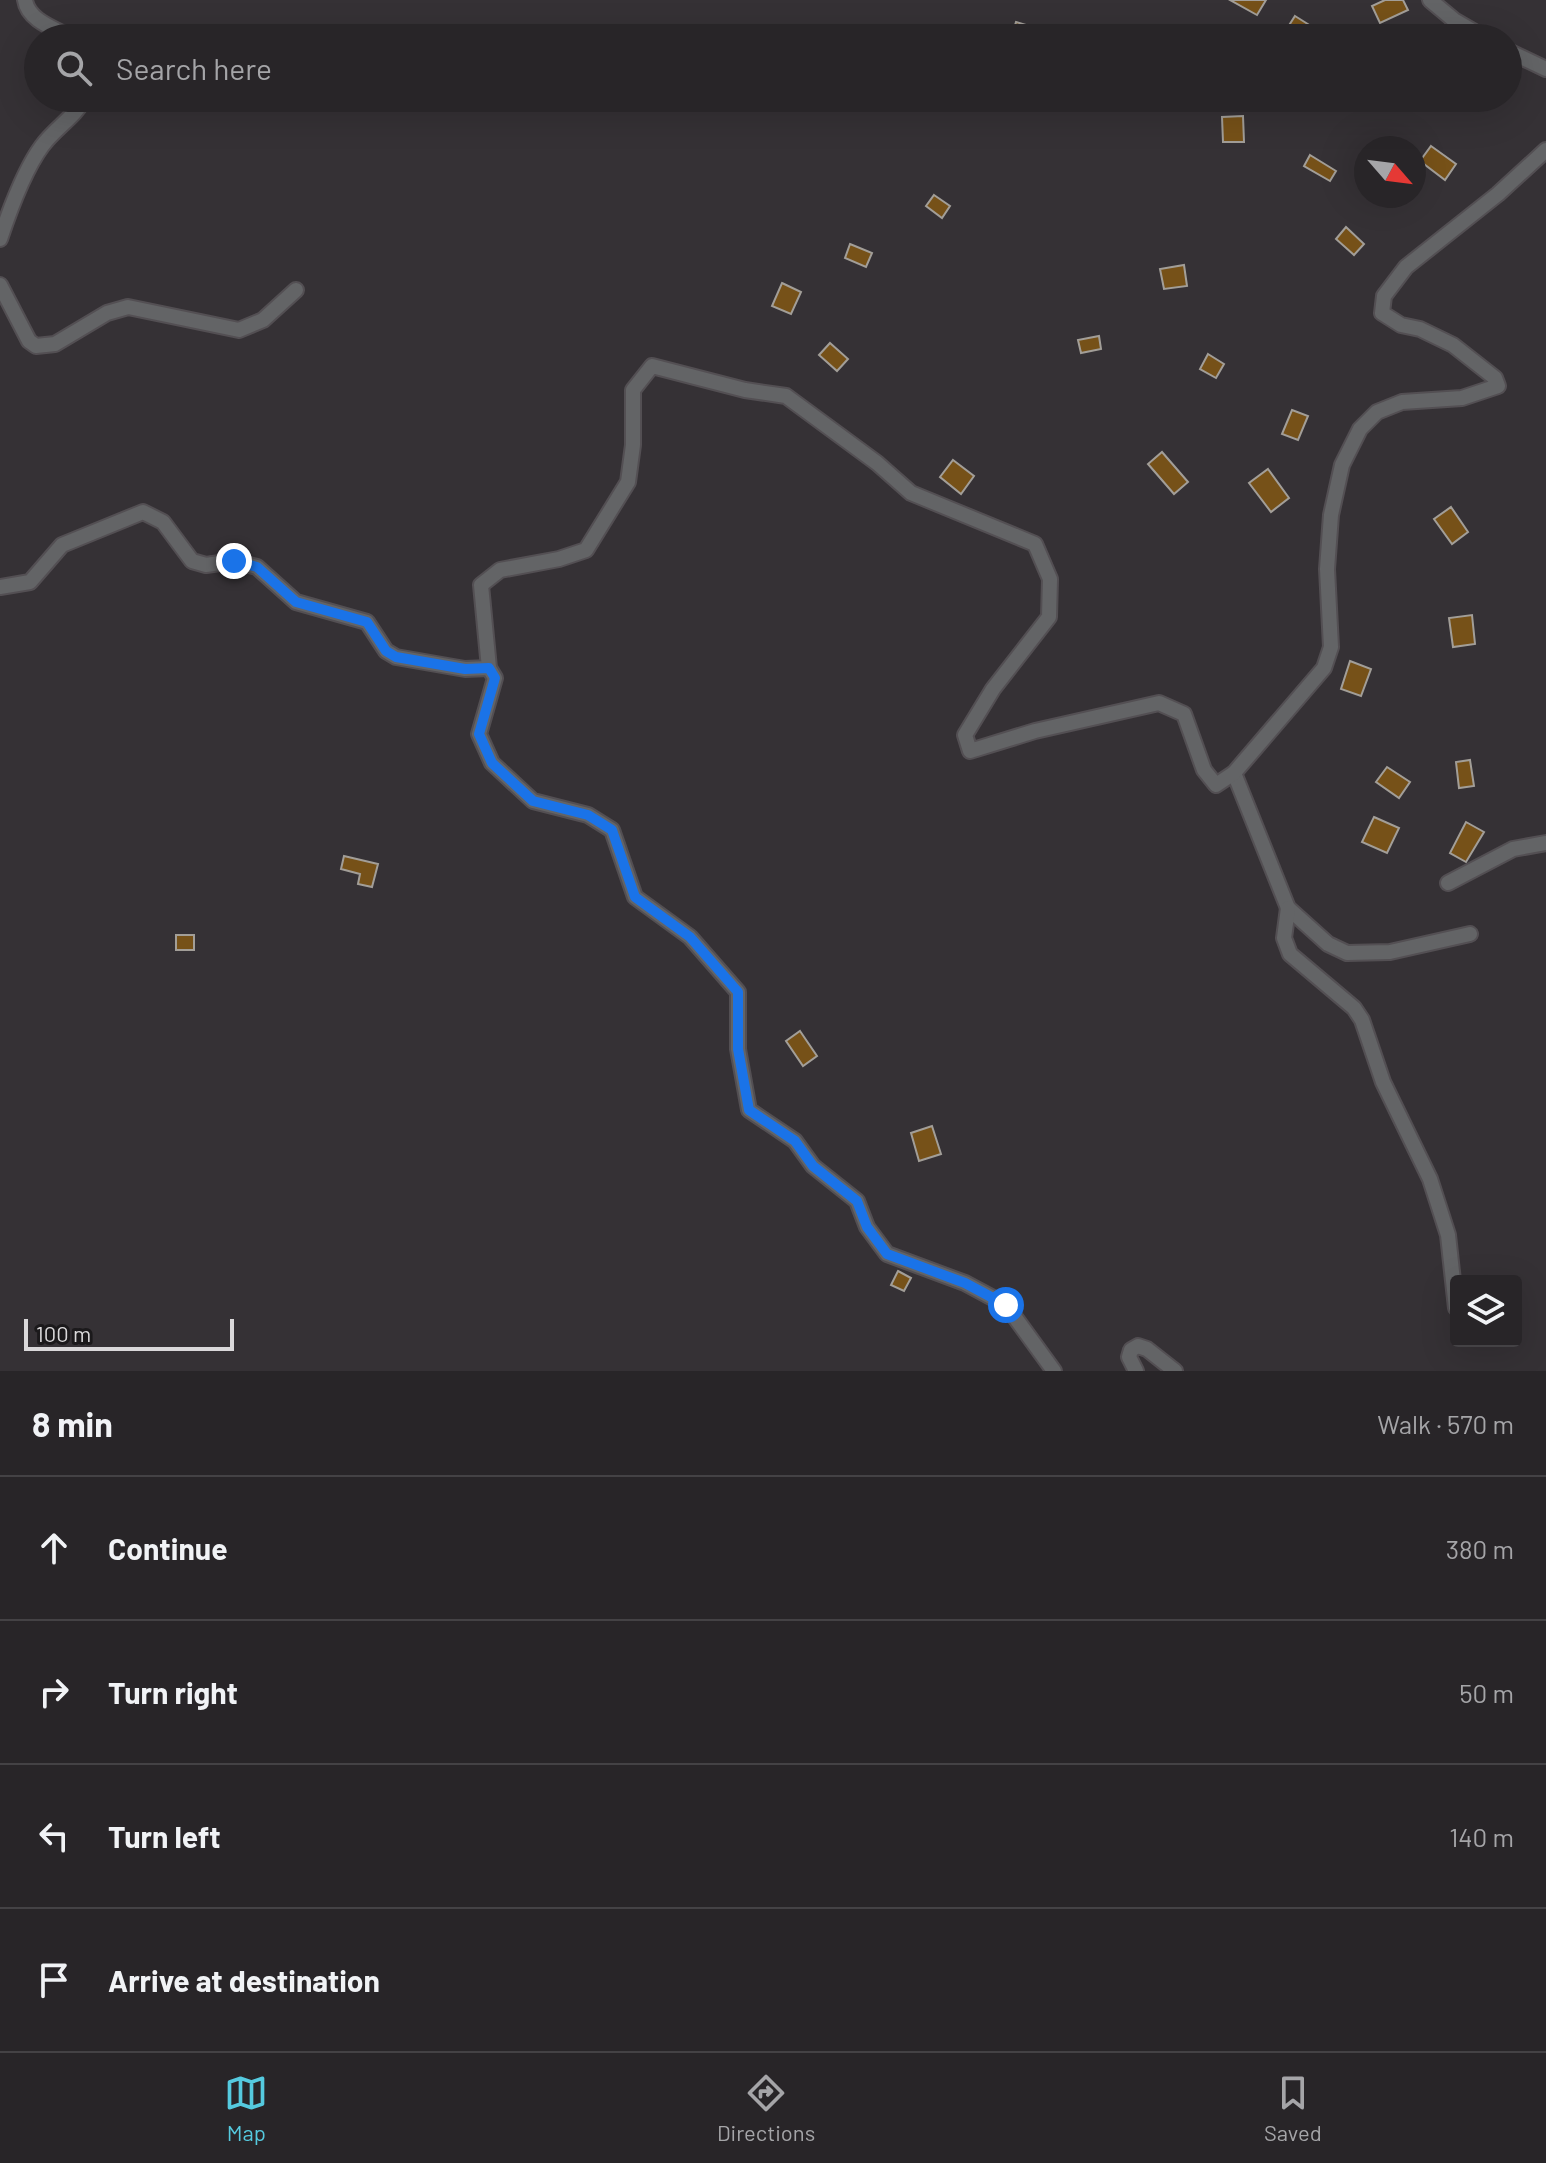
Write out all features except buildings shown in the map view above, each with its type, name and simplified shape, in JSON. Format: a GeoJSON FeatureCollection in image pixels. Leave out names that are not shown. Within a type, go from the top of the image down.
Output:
{"type":"FeatureCollection","features":[{"type":"Feature","properties":{"kind":"street"},"geometry":{"type":"LineString","coordinates":[[25,0],[32,16],[47,24]]}},
{"type":"Feature","properties":{"kind":"street"},"geometry":{"type":"LineString","coordinates":[[1430,0],[1461,24]]}},
{"type":"Feature","properties":{"kind":"street"},"geometry":{"type":"LineString","coordinates":[[1522,58],[1546,69]]}},
{"type":"Feature","properties":{"kind":"street"},"geometry":{"type":"LineString","coordinates":[[0,239],[9,212],[42,146],[76,112]]}},
{"type":"Feature","properties":{"kind":"street"},"geometry":{"type":"LineString","coordinates":[[1054,1371],[1006,1305],[965,1283],[887,1254],[867,1227],[857,1201],[813,1166],[795,1141],[749,1110],[738,1049],[738,992],[690,937],[635,897],[612,830],[588,815],[533,801],[492,763],[479,734],[495,678],[489,668],[481,585],[500,570],[559,559],[586,550],[628,482],[633,445],[633,390],[652,366],[745,390],[786,396],[877,463],[911,493],[1035,544],[1050,579],[1049,617],[993,689],[965,735],[970,751],[1035,731],[1159,703],[1184,714],[1204,770],[1216,785],[1234,773],[1324,668],[1331,647],[1327,569],[1331,515],[1342,465],[1360,429],[1377,412],[1402,402],[1462,398],[1498,386],[1495,378],[1453,345],[1420,329],[1401,325],[1382,313],[1384,296],[1406,267],[1543,156]]}},
{"type":"Feature","properties":{"kind":"street"},"geometry":{"type":"LineString","coordinates":[[0,285],[29,341],[36,346],[55,344],[107,313],[128,307],[239,330],[263,320],[296,290]]}},
{"type":"Feature","properties":{"kind":"street"},"geometry":{"type":"LineString","coordinates":[[0,587],[30,582],[62,545],[143,512],[163,522],[192,561],[206,565],[234,561],[257,567],[296,602],[367,622],[386,651],[396,657],[465,669],[489,668]]}},
{"type":"Feature","properties":{"kind":"street"},"geometry":{"type":"LineString","coordinates":[[1234,773],[1288,908],[1328,944],[1347,953],[1390,952],[1470,934]]}},
{"type":"Feature","properties":{"kind":"street"},"geometry":{"type":"LineString","coordinates":[[1448,883],[1513,849],[1546,843]]}},
{"type":"Feature","properties":{"kind":"street"},"geometry":{"type":"LineString","coordinates":[[1288,908],[1284,938],[1290,954],[1354,1008],[1362,1020],[1383,1082],[1430,1179],[1448,1235],[1452,1275]]}},
{"type":"Feature","properties":{"kind":"street"},"geometry":{"type":"LineString","coordinates":[[1136,1371],[1129,1357],[1131,1350],[1138,1346],[1147,1349],[1175,1371]]}},
{"type":"Feature","properties":{"kind":"route"},"geometry":{"type":"LineString","coordinates":[[234,561],[257,567],[296,602],[367,622],[386,651],[396,657],[465,669],[489,668],[495,678],[479,734],[492,763],[533,801],[588,815],[612,830],[635,897],[690,937],[738,992],[738,1049],[749,1110],[795,1141],[813,1166],[857,1201],[867,1227],[887,1254],[965,1283],[1006,1305]]}}]}
